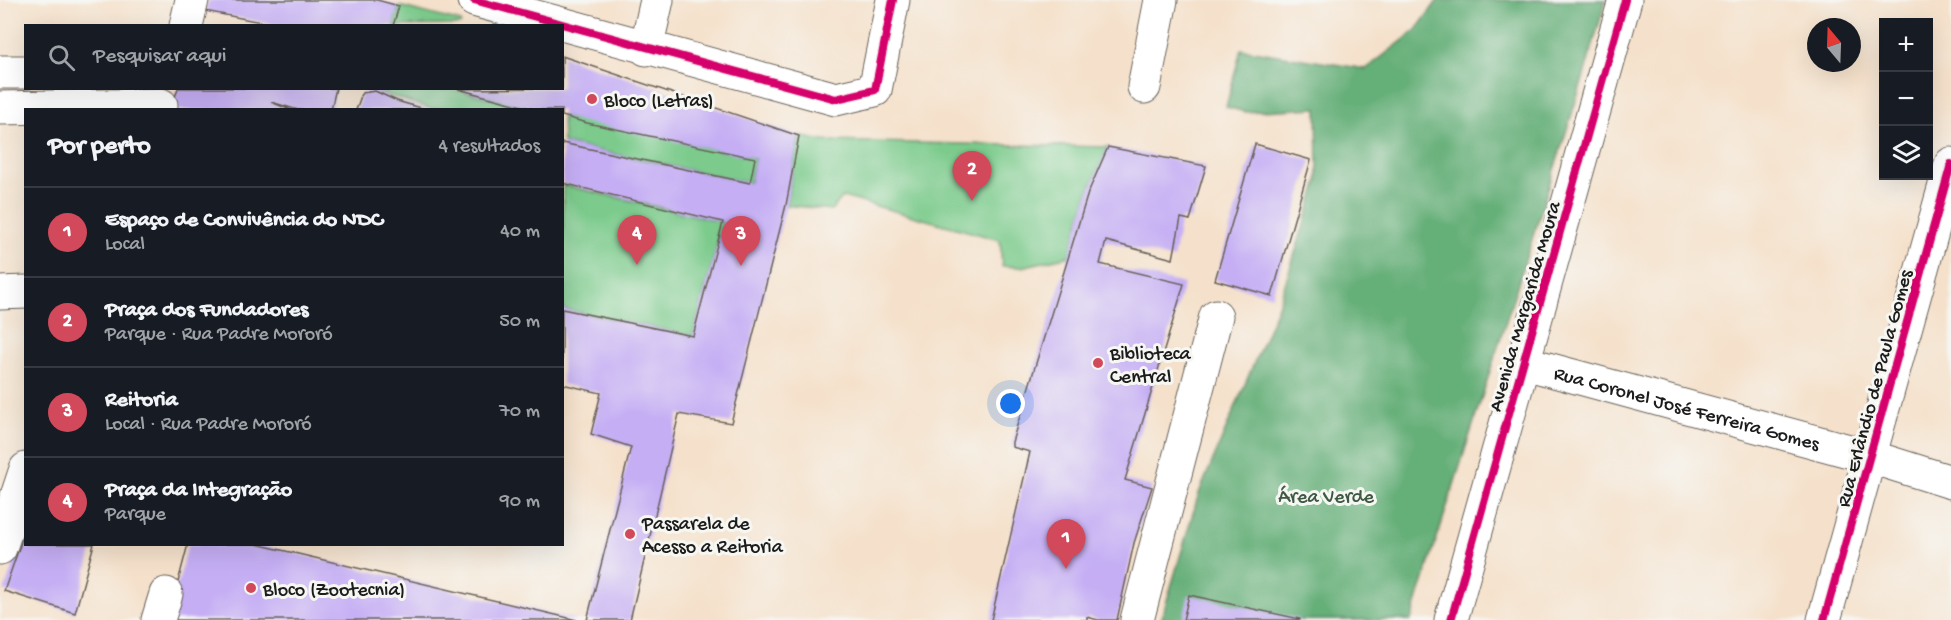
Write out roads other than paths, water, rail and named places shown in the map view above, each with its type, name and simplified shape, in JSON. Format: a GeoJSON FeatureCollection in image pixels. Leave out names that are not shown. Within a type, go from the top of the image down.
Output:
{"type":"FeatureCollection","features":[{"type":"Feature","properties":{"kind":"street"},"geometry":{"type":"LineString","coordinates":[[186,24],[192,0]]}},
{"type":"Feature","properties":{"kind":"street"},"geometry":{"type":"LineString","coordinates":[[474,0],[558,24]]}},
{"type":"Feature","properties":{"kind":"street"},"geometry":{"type":"LineString","coordinates":[[646,49],[657,0]]}},
{"type":"Feature","properties":{"kind":"street"},"geometry":{"type":"LineString","coordinates":[[564,26],[836,99],[875,90],[893,0]]}},
{"type":"Feature","properties":{"kind":"street"},"geometry":{"type":"LineString","coordinates":[[1144,87],[1161,0]]}},
{"type":"Feature","properties":{"kind":"street","name":"Avenida Margarida Moura"},"geometry":{"type":"LineString","coordinates":[[1451,620],[1626,0]]}},
{"type":"Feature","properties":{"kind":"street"},"geometry":{"type":"LineString","coordinates":[[0,72],[24,72]]}},
{"type":"Feature","properties":{"kind":"street"},"geometry":{"type":"LineString","coordinates":[[0,108],[163,101]]}},
{"type":"Feature","properties":{"kind":"street","name":"Rua Erlândio de Paula Gomes"},"geometry":{"type":"LineString","coordinates":[[1824,620],[1951,164]]}},
{"type":"Feature","properties":{"kind":"street"},"geometry":{"type":"LineString","coordinates":[[0,293],[24,292]]}},
{"type":"Feature","properties":{"kind":"street"},"geometry":{"type":"LineString","coordinates":[[1137,620],[1216,316]]}},
{"type":"Feature","properties":{"kind":"street","name":"Rua Coronel José Ferreira Gomes"},"geometry":{"type":"LineString","coordinates":[[1525,363],[1871,457],[1951,482]]}},
{"type":"Feature","properties":{"kind":"street"},"geometry":{"type":"LineString","coordinates":[[0,548],[24,475]]}},
{"type":"Feature","properties":{"kind":"place","name":"Bloco (Letras)"},"geometry":{"type":"Point","coordinates":[592,99]}},
{"type":"Feature","properties":{"kind":"place","name":"Praça dos Fundadores"},"geometry":{"type":"Point","coordinates":[972,201]}},
{"type":"Feature","properties":{"kind":"place","name":"Praça da Integração"},"geometry":{"type":"Point","coordinates":[637,265]}},
{"type":"Feature","properties":{"kind":"place","name":"Reitoria"},"geometry":{"type":"Point","coordinates":[741,266]}},
{"type":"Feature","properties":{"kind":"place","name":"Biblioteca Central"},"geometry":{"type":"Point","coordinates":[1098,363]}},
{"type":"Feature","properties":{"kind":"place","name":"Passarela de Acesso a Reitoria"},"geometry":{"type":"Point","coordinates":[630,534]}},
{"type":"Feature","properties":{"kind":"place","name":"Espaço de Convivência do NDC"},"geometry":{"type":"Point","coordinates":[1066,569]}},
{"type":"Feature","properties":{"kind":"place","name":"Bloco (Zootecnia)"},"geometry":{"type":"Point","coordinates":[251,588]}},
{"type":"Feature","properties":{"kind":"park label","name":"Área Verde"},"geometry":{"type":"Point","coordinates":[1326,495]}}]}
